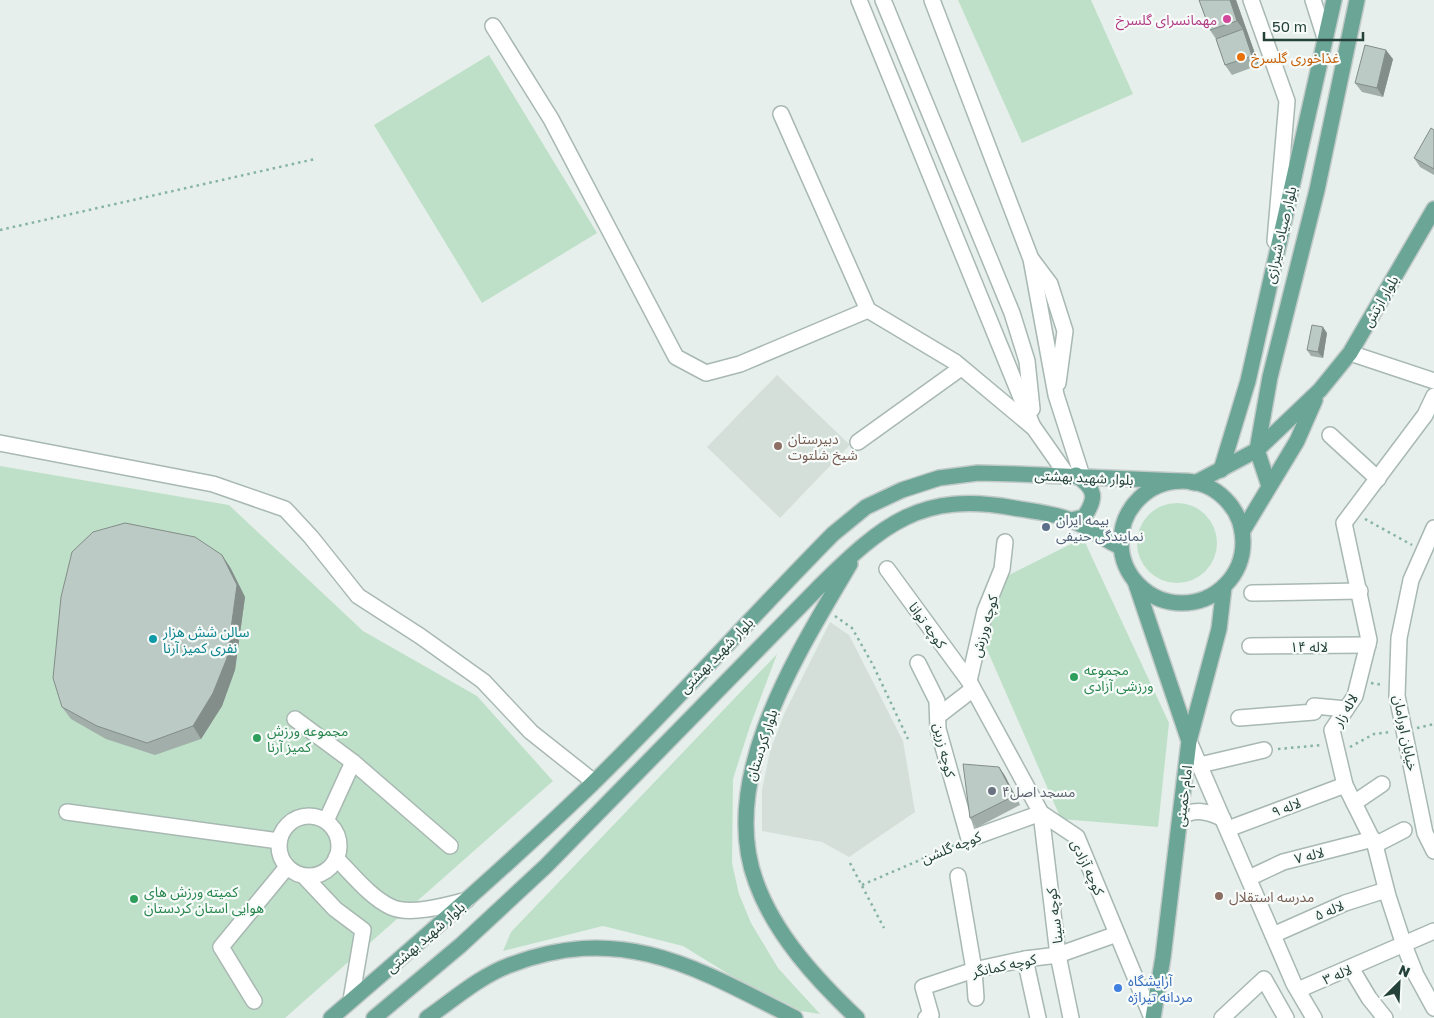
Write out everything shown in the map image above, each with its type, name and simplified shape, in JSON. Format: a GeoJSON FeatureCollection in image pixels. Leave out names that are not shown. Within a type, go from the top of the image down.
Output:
{"type":"FeatureCollection","features":[{"type":"Feature","properties":{"kind":"main road","name":"بلوار صیاد شیرازی"},"geometry":{"type":"LineString","coordinates":[[1221,470],[1248,381],[1334,0]]}},
{"type":"Feature","properties":{"kind":"main road","name":"بلوار صیاد شیرازی"},"geometry":{"type":"LineString","coordinates":[[1257,450],[1270,377],[1327,143],[1357,0]]}},
{"type":"Feature","properties":{"kind":"main road"},"geometry":{"type":"LineString","coordinates":[[1325,38],[1348,46]]}},
{"type":"Feature","properties":{"kind":"main road"},"geometry":{"type":"LineString","coordinates":[[1302,140],[1327,143]]}},
{"type":"Feature","properties":{"kind":"main road","name":"بلوار ارتش"},"geometry":{"type":"LineString","coordinates":[[1320,390],[1350,353],[1434,209]]}},
{"type":"Feature","properties":{"kind":"main road"},"geometry":{"type":"LineString","coordinates":[[1273,265],[1296,270]]}},
{"type":"Feature","properties":{"kind":"main road"},"geometry":{"type":"LineString","coordinates":[[1183,481],[1206,487],[1223,498],[1236,513],[1242,532],[1242,552],[1236,571],[1224,587],[1208,598],[1188,603],[1168,602],[1150,594],[1135,581],[1125,565],[1121,547],[1122,528],[1130,510],[1143,495],[1160,485],[1183,481],[1195,483],[1257,450],[1320,390]]}},
{"type":"Feature","properties":{"kind":"main road"},"geometry":{"type":"LineString","coordinates":[[1242,532],[1296,441],[1320,390]]}},
{"type":"Feature","properties":{"kind":"main road"},"geometry":{"type":"LineString","coordinates":[[1257,450],[1269,486]]}},
{"type":"Feature","properties":{"kind":"main road","name":"بلوار شهید بهشتی"},"geometry":{"type":"LineString","coordinates":[[331,1018],[467,900],[594,782],[833,534],[866,508],[902,490],[939,478],[978,473],[1075,475],[1183,481]]}},
{"type":"Feature","properties":{"kind":"main road"},"geometry":{"type":"LineString","coordinates":[[1071,520],[1084,517],[1093,503],[1093,493],[1088,484],[1075,475]]}},
{"type":"Feature","properties":{"kind":"main road","name":"بلوار شهید بهشتی"},"geometry":{"type":"LineString","coordinates":[[374,1018],[461,945],[546,866],[860,548],[910,514],[936,506],[960,503],[990,503],[1071,520],[1104,540],[1121,547]]}},
{"type":"Feature","properties":{"kind":"main road","name":"بلوار کردستان"},"geometry":{"type":"LineString","coordinates":[[857,1018],[802,960],[783,934],[765,903],[755,881],[750,860],[747,824],[748,786],[756,753],[772,708],[809,633],[860,548]]}},
{"type":"Feature","properties":{"kind":"main road","name":"امام خمینی"},"geometry":{"type":"LineString","coordinates":[[1135,581],[1189,741],[1181,818],[1152,1018]]}},
{"type":"Feature","properties":{"kind":"main road"},"geometry":{"type":"LineString","coordinates":[[1189,741],[1219,629],[1224,587]]}},
{"type":"Feature","properties":{"kind":"main road"},"geometry":{"type":"LineString","coordinates":[[427,1018],[474,985],[509,965],[569,949],[594,946],[647,952],[721,981],[794,1018]]}},
{"type":"Feature","properties":{"kind":"street"},"geometry":{"type":"LineString","coordinates":[[859,0],[1034,428]]}},
{"type":"Feature","properties":{"kind":"street"},"geometry":{"type":"LineString","coordinates":[[883,0],[1012,313],[1027,362],[1034,428]]}},
{"type":"Feature","properties":{"kind":"street"},"geometry":{"type":"LineString","coordinates":[[932,0],[1031,259],[1056,395],[1075,475]]}},
{"type":"Feature","properties":{"kind":"street"},"geometry":{"type":"LineString","coordinates":[[1251,0],[1287,101],[1273,265]]}},
{"type":"Feature","properties":{"kind":"street"},"geometry":{"type":"LineString","coordinates":[[1313,0],[1325,38]]}},
{"type":"Feature","properties":{"kind":"street"},"geometry":{"type":"LineString","coordinates":[[493,26],[551,119],[676,357],[706,373],[740,364],[868,310]]}},
{"type":"Feature","properties":{"kind":"street"},"geometry":{"type":"LineString","coordinates":[[781,114],[868,310],[961,368],[1034,428],[1075,475]]}},
{"type":"Feature","properties":{"kind":"street"},"geometry":{"type":"LineString","coordinates":[[1284,135],[1302,140]]}},
{"type":"Feature","properties":{"kind":"street"},"geometry":{"type":"LineString","coordinates":[[1031,259],[1050,284],[1065,331],[1056,395]]}},
{"type":"Feature","properties":{"kind":"street"},"geometry":{"type":"LineString","coordinates":[[1350,353],[1434,381]]}},
{"type":"Feature","properties":{"kind":"street"},"geometry":{"type":"LineString","coordinates":[[858,442],[961,368]]}},
{"type":"Feature","properties":{"kind":"street","name":"لاله زار"},"geometry":{"type":"LineString","coordinates":[[1434,396],[1425,415],[1344,523],[1369,640],[1355,696],[1332,730],[1345,785],[1374,842],[1386,890],[1404,945],[1416,975],[1434,1008]]}},
{"type":"Feature","properties":{"kind":"street"},"geometry":{"type":"LineString","coordinates":[[1330,435],[1378,479]]}},
{"type":"Feature","properties":{"kind":"street"},"geometry":{"type":"LineString","coordinates":[[0,443],[213,484],[285,508],[358,596],[420,636],[483,681],[531,732],[594,782]]}},
{"type":"Feature","properties":{"kind":"street","name":"خیابان اورامان"},"geometry":{"type":"LineString","coordinates":[[1434,528],[1410,580],[1399,638],[1397,686],[1397,696],[1425,833],[1434,851]]}},
{"type":"Feature","properties":{"kind":"street","name":"کوچه ورزش"},"geometry":{"type":"LineString","coordinates":[[971,685],[985,611],[1002,569],[1004,542]]}},
{"type":"Feature","properties":{"kind":"street","name":"کوچه توانا"},"geometry":{"type":"LineString","coordinates":[[887,569],[971,685]]}},
{"type":"Feature","properties":{"kind":"street"},"geometry":{"type":"LineString","coordinates":[[1252,593],[1360,591]]}},
{"type":"Feature","properties":{"kind":"street","name":"لاله ۱۴"},"geometry":{"type":"LineString","coordinates":[[1250,646],[1368,645]]}},
{"type":"Feature","properties":{"kind":"street","name":"کوچه زرین"},"geometry":{"type":"LineString","coordinates":[[918,663],[937,701],[938,729],[969,839]]}},
{"type":"Feature","properties":{"kind":"street"},"geometry":{"type":"LineString","coordinates":[[938,716],[971,685]]}},
{"type":"Feature","properties":{"kind":"street","name":"کوچه آزادی"},"geometry":{"type":"LineString","coordinates":[[971,685],[1042,813],[1077,837],[1152,1018]]}},
{"type":"Feature","properties":{"kind":"street"},"geometry":{"type":"LineString","coordinates":[[1239,718],[1314,712],[1314,706],[1346,709]]}},
{"type":"Feature","properties":{"kind":"street"},"geometry":{"type":"LineString","coordinates":[[295,719],[354,762],[450,846]]}},
{"type":"Feature","properties":{"kind":"street"},"geometry":{"type":"LineString","coordinates":[[1189,741],[1273,935],[1298,990],[1314,1018]]}},
{"type":"Feature","properties":{"kind":"street"},"geometry":{"type":"LineString","coordinates":[[1200,765],[1264,750]]}},
{"type":"Feature","properties":{"kind":"street"},"geometry":{"type":"LineString","coordinates":[[326,821],[354,762]]}},
{"type":"Feature","properties":{"kind":"street"},"geometry":{"type":"LineString","coordinates":[[1354,803],[1382,784]]}},
{"type":"Feature","properties":{"kind":"street","name":"لاله ۹"},"geometry":{"type":"LineString","coordinates":[[1226,824],[1345,785]]}},
{"type":"Feature","properties":{"kind":"street"},"geometry":{"type":"LineString","coordinates":[[1181,818],[1190,812],[1203,811],[1226,824]]}},
{"type":"Feature","properties":{"kind":"street"},"geometry":{"type":"LineString","coordinates":[[66,812],[279,841]]}},
{"type":"Feature","properties":{"kind":"street","name":"کوچه گلشن"},"geometry":{"type":"LineString","coordinates":[[969,839],[1042,813]]}},
{"type":"Feature","properties":{"kind":"street","name":"کوچه سینا"},"geometry":{"type":"LineString","coordinates":[[1042,813],[1058,955],[1071,1018]]}},
{"type":"Feature","properties":{"kind":"street"},"geometry":{"type":"LineString","coordinates":[[304,876],[323,873],[336,858],[339,848],[338,838],[333,828],[326,821],[311,816],[296,819],[282,832],[279,850],[287,867],[304,876],[335,909],[362,930],[351,1000]]}},
{"type":"Feature","properties":{"kind":"street","name":"لاله ۷"},"geometry":{"type":"LineString","coordinates":[[1249,878],[1283,862],[1374,842],[1404,830]]}},
{"type":"Feature","properties":{"kind":"street"},"geometry":{"type":"LineString","coordinates":[[336,858],[364,887],[392,908],[425,910],[467,900]]}},
{"type":"Feature","properties":{"kind":"street"},"geometry":{"type":"LineString","coordinates":[[254,1001],[222,947],[287,867]]}},
{"type":"Feature","properties":{"kind":"street"},"geometry":{"type":"LineString","coordinates":[[958,876],[974,970],[976,998]]}},
{"type":"Feature","properties":{"kind":"street","name":"لاله ۵"},"geometry":{"type":"LineString","coordinates":[[1273,935],[1345,903],[1386,890]]}},
{"type":"Feature","properties":{"kind":"street","name":"لاله ۳"},"geometry":{"type":"LineString","coordinates":[[1298,990],[1434,931]]}},
{"type":"Feature","properties":{"kind":"street","name":"کوچه کمانگر"},"geometry":{"type":"LineString","coordinates":[[926,1018],[930,1015],[923,988],[974,970],[1025,959],[1058,955],[1116,934]]}},
{"type":"Feature","properties":{"kind":"street"},"geometry":{"type":"LineString","coordinates":[[1025,959],[1038,1018]]}},
{"type":"Feature","properties":{"kind":"street"},"geometry":{"type":"LineString","coordinates":[[1351,968],[1368,998],[1385,1018]]}},
{"type":"Feature","properties":{"kind":"street"},"geometry":{"type":"LineString","coordinates":[[1222,1018],[1264,979],[1286,1018]]}},
{"type":"Feature","properties":{"kind":"path"},"geometry":{"type":"LineString","coordinates":[[0,230],[315,159]]}},
{"type":"Feature","properties":{"kind":"path"},"geometry":{"type":"LineString","coordinates":[[1352,512],[1422,551]]}},
{"type":"Feature","properties":{"kind":"path"},"geometry":{"type":"LineString","coordinates":[[832,614],[852,628],[873,665],[908,739]]}},
{"type":"Feature","properties":{"kind":"path"},"geometry":{"type":"LineString","coordinates":[[1359,682],[1397,686]]}},
{"type":"Feature","properties":{"kind":"path"},"geometry":{"type":"LineString","coordinates":[[1264,750],[1336,748],[1374,734],[1434,724]]}},
{"type":"Feature","properties":{"kind":"path","name":"کوچه گلشن"},"geometry":{"type":"LineString","coordinates":[[862,885],[969,839]]}},
{"type":"Feature","properties":{"kind":"path"},"geometry":{"type":"LineString","coordinates":[[850,864],[884,928]]}},
{"type":"Feature","properties":{"kind":"shaded area","name":"دبیرستان شیخ شلتوت"},"geometry":{"type":"Polygon","coordinates":[[[777,375],[850,445],[780,518],[707,447],[777,375]]]}},
{"type":"Feature","properties":{"kind":"shaded area"},"geometry":{"type":"Polygon","coordinates":[[[830,622],[849,635],[903,741],[915,812],[849,857],[822,842],[762,831],[762,790],[770,751],[785,712],[830,622]]]}},
{"type":"Feature","properties":{"kind":"green space"},"geometry":{"type":"Polygon","coordinates":[[[958,0],[1091,0],[1133,94],[1022,143],[958,0]]]}},
{"type":"Feature","properties":{"kind":"green space"},"geometry":{"type":"Polygon","coordinates":[[[489,55],[597,233],[482,303],[374,125],[489,55]]]}},
{"type":"Feature","properties":{"kind":"green space","name":"مجموعه ورزش کمیز آرنا"},"geometry":{"type":"Polygon","coordinates":[[[0,466],[229,505],[363,631],[477,696],[553,781],[285,1018],[0,1018],[0,466]]]}},
{"type":"Feature","properties":{"kind":"green space"},"geometry":{"type":"Polygon","coordinates":[[[1169,503],[1185,503],[1206,514],[1217,535],[1217,551],[1206,572],[1185,583],[1169,583],[1155,577],[1143,565],[1137,551],[1137,535],[1143,521],[1155,509],[1169,503]]]}},
{"type":"Feature","properties":{"kind":"green space","name":"مجموعه ورزشی آزادی"},"geometry":{"type":"Polygon","coordinates":[[[1083,538],[1169,723],[1158,827],[1061,819],[979,631],[993,583],[1083,538]]]}},
{"type":"Feature","properties":{"kind":"green space"},"geometry":{"type":"Polygon","coordinates":[[[777,654],[750,726],[733,779],[732,863],[739,894],[751,923],[778,968],[820,1014],[801,1011],[730,975],[683,946],[603,926],[503,951],[511,932],[777,654]]]}},
{"type":"Feature","properties":{"kind":"building"},"geometry":{"type":"Polygon","coordinates":[[[1199,0],[1230,0],[1237,21],[1210,30],[1199,0]]]}},
{"type":"Feature","properties":{"kind":"building"},"geometry":{"type":"Polygon","coordinates":[[[1243,29],[1252,56],[1225,65],[1216,39],[1243,29]]]}},
{"type":"Feature","properties":{"kind":"building"},"geometry":{"type":"Polygon","coordinates":[[[1365,45],[1386,50],[1377,88],[1355,83],[1365,45]]]}},
{"type":"Feature","properties":{"kind":"building"},"geometry":{"type":"Polygon","coordinates":[[[1431,128],[1434,130],[1434,169],[1414,158],[1431,128]]]}},
{"type":"Feature","properties":{"kind":"building"},"geometry":{"type":"Polygon","coordinates":[[[1312,325],[1323,327],[1318,352],[1307,350],[1312,325]]]}},
{"type":"Feature","properties":{"kind":"building","name":"سالن شش هزار نفری کمیز آرنا"},"geometry":{"type":"Polygon","coordinates":[[[125,523],[195,537],[222,555],[237,585],[227,658],[213,693],[193,726],[147,743],[97,726],[62,707],[53,678],[61,597],[72,552],[93,532],[125,523]]]}},
{"type":"Feature","properties":{"kind":"building","name":"مسجد اصل۴"},"geometry":{"type":"Polygon","coordinates":[[[963,764],[999,767],[1014,796],[970,818],[963,764]]]}},
{"type":"Feature","properties":{"kind":"place","name":"مهمانسرای گلسرخ"},"geometry":{"type":"Point","coordinates":[1227,19]}},
{"type":"Feature","properties":{"kind":"place","name":"غذاخوری گلسرخ"},"geometry":{"type":"Point","coordinates":[1241,57]}},
{"type":"Feature","properties":{"kind":"place","name":"دبیرستان شیخ شلتوت"},"geometry":{"type":"Point","coordinates":[778,446]}},
{"type":"Feature","properties":{"kind":"place","name":"بیمه ایران نمایندگی حنیفی"},"geometry":{"type":"Point","coordinates":[1046,527]}},
{"type":"Feature","properties":{"kind":"place","name":"سالن شش هزار نفری کمیز آرنا"},"geometry":{"type":"Point","coordinates":[153,639]}},
{"type":"Feature","properties":{"kind":"place","name":"مجموعه ورزشی آزادی"},"geometry":{"type":"Point","coordinates":[1074,677]}},
{"type":"Feature","properties":{"kind":"place","name":"مجموعه ورزش کمیز آرنا"},"geometry":{"type":"Point","coordinates":[257,738]}},
{"type":"Feature","properties":{"kind":"place","name":"مسجد اصل۴"},"geometry":{"type":"Point","coordinates":[992,791]}},
{"type":"Feature","properties":{"kind":"place","name":"مدرسه استقلال"},"geometry":{"type":"Point","coordinates":[1219,896]}},
{"type":"Feature","properties":{"kind":"place","name":"کمیته ورزش های هوایی استان کردستان"},"geometry":{"type":"Point","coordinates":[134,899]}},
{"type":"Feature","properties":{"kind":"place","name":"آرایشگاه مردانه تیراژه"},"geometry":{"type":"Point","coordinates":[1118,988]}}]}
